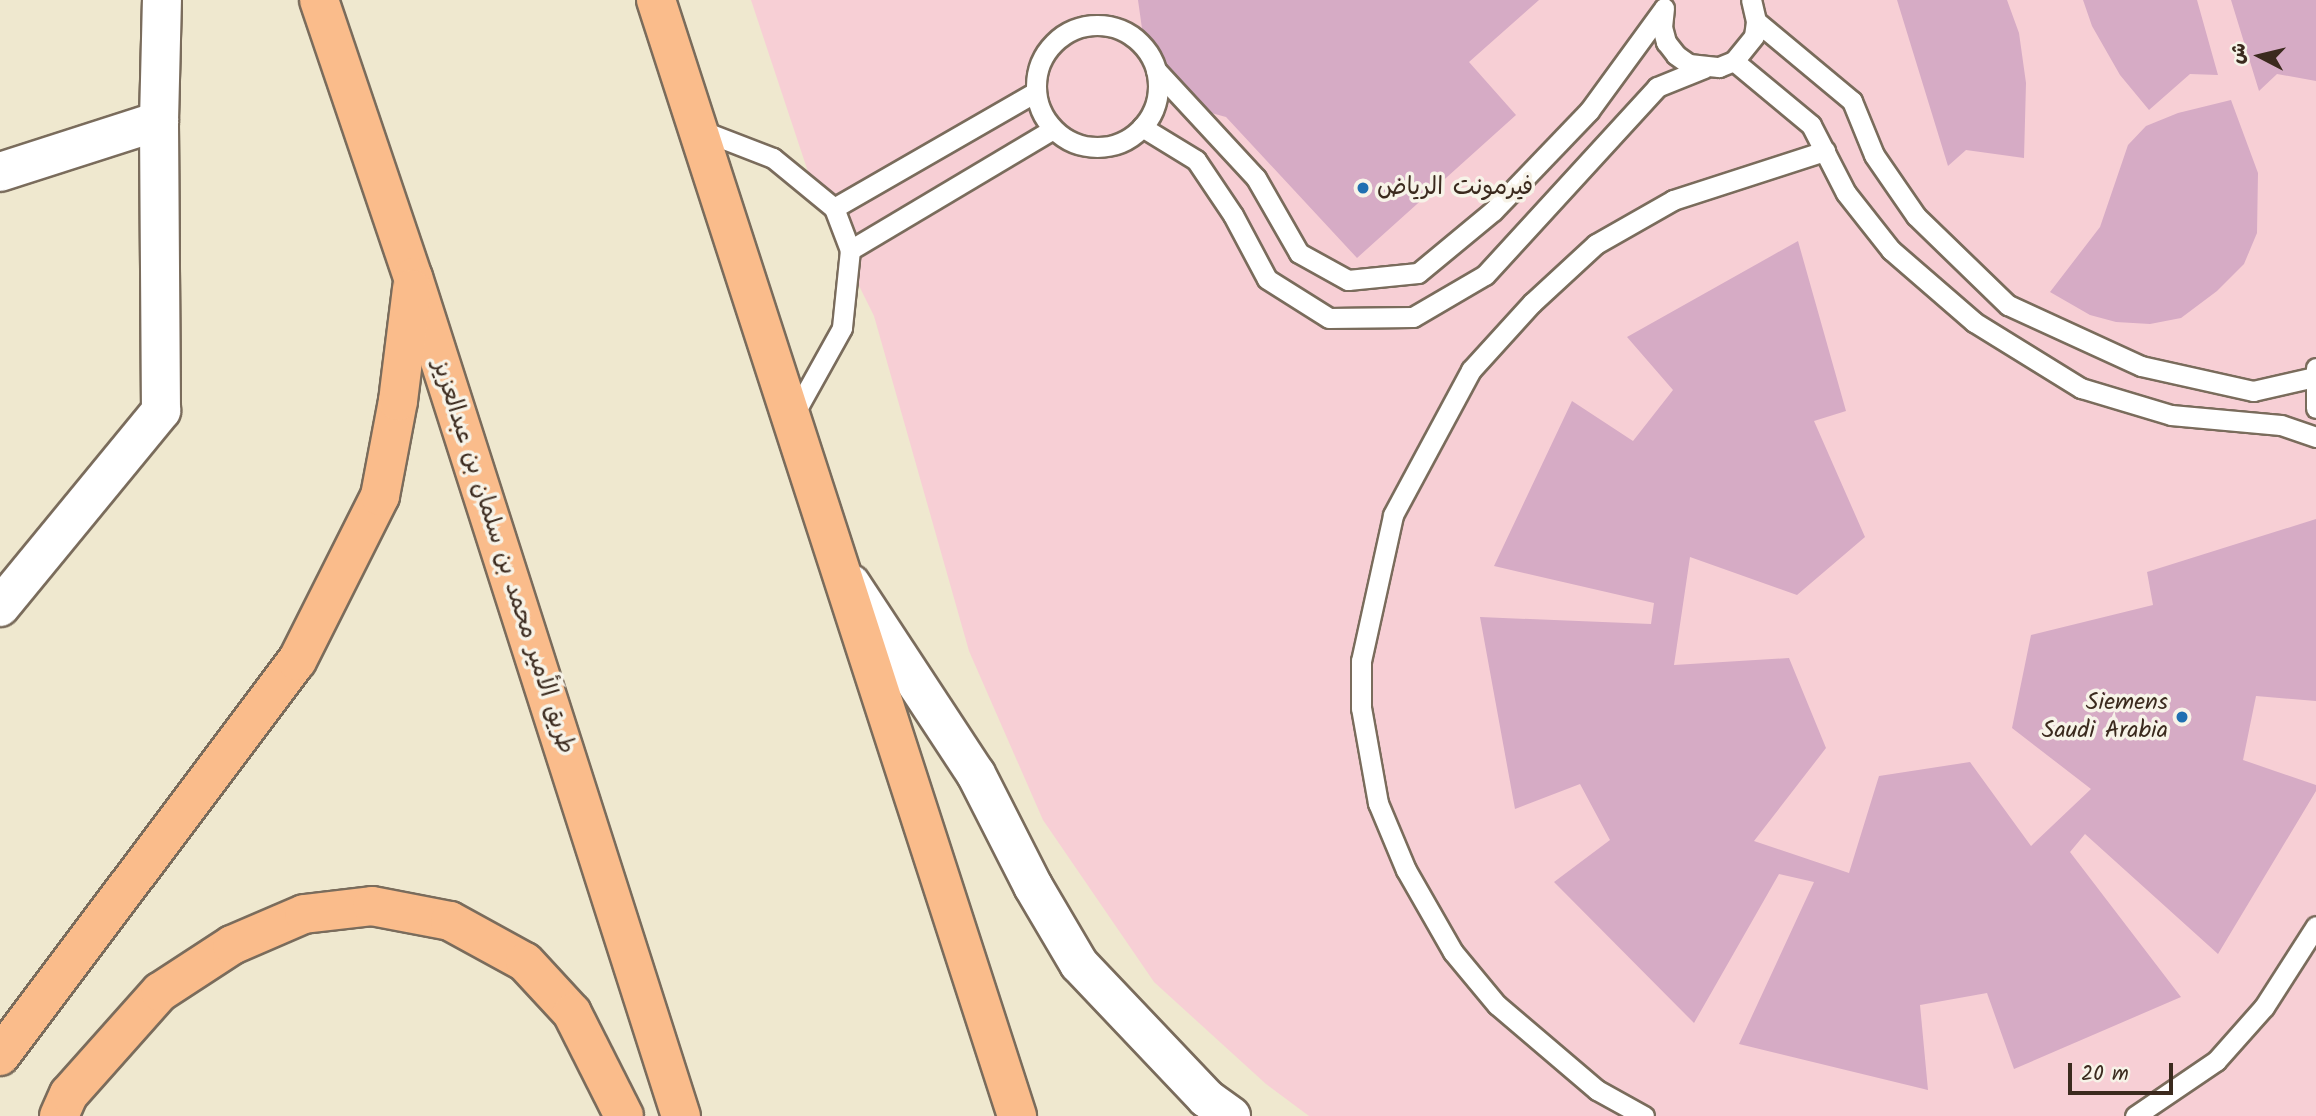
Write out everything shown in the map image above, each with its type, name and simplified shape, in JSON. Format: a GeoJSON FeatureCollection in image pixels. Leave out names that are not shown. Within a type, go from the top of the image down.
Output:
{"type":"FeatureCollection","features":[{"type":"Feature","properties":{"kind":"main road","name":"طريق الأمير محمد بن سلمان بن عبدالعزيز"},"geometry":{"type":"LineString","coordinates":[[319,0],[413,277],[681,1116]]}},
{"type":"Feature","properties":{"kind":"main road"},"geometry":{"type":"LineString","coordinates":[[656,0],[1017,1116]]}},
{"type":"Feature","properties":{"kind":"main road"},"geometry":{"type":"LineString","coordinates":[[0,1055],[297,661],[380,496],[398,401],[413,277]]}},
{"type":"Feature","properties":{"kind":"main road"},"geometry":{"type":"LineString","coordinates":[[59,1116],[69,1094],[160,992],[232,945],[304,914],[372,906],[450,921],[525,962],[572,1013],[624,1116]]}},
{"type":"Feature","properties":{"kind":"street"},"geometry":{"type":"LineString","coordinates":[[0,607],[161,411],[159,121],[162,0]]}},
{"type":"Feature","properties":{"kind":"street"},"geometry":{"type":"LineString","coordinates":[[0,172],[159,121]]}},
{"type":"Feature","properties":{"kind":"street"},"geometry":{"type":"LineString","coordinates":[[839,565],[976,774],[1033,886],[1079,964],[1206,1098],[1231,1116]]}},
{"type":"Feature","properties":{"kind":"lane"},"geometry":{"type":"LineString","coordinates":[[1142,127],[1196,160],[1233,215],[1267,279],[1329,318],[1413,317],[1485,275],[1657,87],[1704,68],[1719,67],[1734,61],[1754,36],[1756,21],[1751,0]]}},
{"type":"Feature","properties":{"kind":"lane"},"geometry":{"type":"LineString","coordinates":[[1665,6],[1662,27],[1666,42],[1676,55],[1689,64],[1704,68]]}},
{"type":"Feature","properties":{"kind":"lane"},"geometry":{"type":"LineString","coordinates":[[1156,70],[1158,90],[1153,110],[1142,127],[1127,140],[1108,147],[1078,144],[1052,129],[1041,112],[1036,92],[1038,72],[1045,54],[1059,39],[1077,29],[1096,25],[1116,28],[1133,37],[1147,52],[1156,70],[1256,178],[1299,253],[1348,280],[1418,273],[1493,211],[1589,111],[1665,6]]}},
{"type":"Feature","properties":{"kind":"lane"},"geometry":{"type":"LineString","coordinates":[[1756,21],[1852,101],[1874,155],[1916,215],[2008,305],[2141,366],[2253,391],[2315,372],[2316,408]]}},
{"type":"Feature","properties":{"kind":"lane"},"geometry":{"type":"LineString","coordinates":[[1734,61],[1811,125],[1846,192],[1891,250],[1974,322],[2081,388],[2171,415],[2281,425],[2316,437]]}},
{"type":"Feature","properties":{"kind":"lane"},"geometry":{"type":"LineString","coordinates":[[834,208],[1036,92]]}},
{"type":"Feature","properties":{"kind":"lane"},"geometry":{"type":"LineString","coordinates":[[698,129],[773,158],[834,208],[850,250],[842,328],[792,418]]}},
{"type":"Feature","properties":{"kind":"lane"},"geometry":{"type":"LineString","coordinates":[[850,250],[1052,129]]}},
{"type":"Feature","properties":{"kind":"lane"},"geometry":{"type":"LineString","coordinates":[[1644,1116],[1597,1090],[1497,1005],[1453,952],[1406,870],[1378,803],[1362,708],[1361,661],[1393,515],[1471,370],[1532,303],[1596,244],[1673,200],[1825,152]]}},
{"type":"Feature","properties":{"kind":"lane"},"geometry":{"type":"LineString","coordinates":[[2135,1116],[2158,1103],[2216,1060],[2264,1007],[2316,926]]}},
{"type":"Feature","properties":{"kind":"shaded area"},"geometry":{"type":"Polygon","coordinates":[[[751,0],[2316,0],[2316,1116],[1309,1116],[1266,1084],[1154,982],[1043,820],[969,651],[874,316],[819,205],[751,0]]]}},
{"type":"Feature","properties":{"kind":"building","name":"فيرمونت الرياض"},"geometry":{"type":"Polygon","coordinates":[[[1138,0],[1539,0],[1469,62],[1516,115],[1357,258],[1226,117],[1167,101],[1147,64],[1138,0]]]}},
{"type":"Feature","properties":{"kind":"building"},"geometry":{"type":"Polygon","coordinates":[[[1897,0],[2007,0],[2019,33],[2026,83],[2024,158],[1966,150],[1948,166],[1897,0]]]}},
{"type":"Feature","properties":{"kind":"building"},"geometry":{"type":"Polygon","coordinates":[[[2083,0],[2197,0],[2218,75],[2190,74],[2149,110],[2120,75],[2092,26],[2083,0]]]}},
{"type":"Feature","properties":{"kind":"building"},"geometry":{"type":"Polygon","coordinates":[[[2231,0],[2316,0],[2316,81],[2277,74],[2259,91],[2231,0]]]}},
{"type":"Feature","properties":{"kind":"building"},"geometry":{"type":"Polygon","coordinates":[[[2231,100],[2258,173],[2257,233],[2244,264],[2217,291],[2181,318],[2150,324],[2116,322],[2090,315],[2050,292],[2100,227],[2128,145],[2146,126],[2178,113],[2231,100]]]}},
{"type":"Feature","properties":{"kind":"building"},"geometry":{"type":"Polygon","coordinates":[[[1798,241],[1846,411],[1814,421],[1865,537],[1797,595],[1690,557],[1674,665],[1789,658],[1826,748],[1754,841],[1849,873],[1879,776],[1970,762],[2031,846],[2091,789],[2012,728],[2031,635],[2153,605],[2147,572],[2316,519],[2316,701],[2256,696],[2243,760],[2316,785],[2316,791],[2218,954],[2085,834],[2070,852],[2181,997],[2014,1069],[1987,993],[1920,1005],[1928,1090],[1739,1044],[1814,882],[1779,874],[1694,1023],[1554,882],[1610,840],[1580,784],[1515,809],[1480,617],[1651,624],[1654,603],[1494,566],[1572,401],[1633,441],[1673,390],[1627,337],[1798,241]]]}},
{"type":"Feature","properties":{"kind":"place","name":"فيرمونت الرياض"},"geometry":{"type":"Point","coordinates":[1363,188]}},
{"type":"Feature","properties":{"kind":"place","name":"Siemens Saudi Arabia"},"geometry":{"type":"Point","coordinates":[2182,717]}}]}
